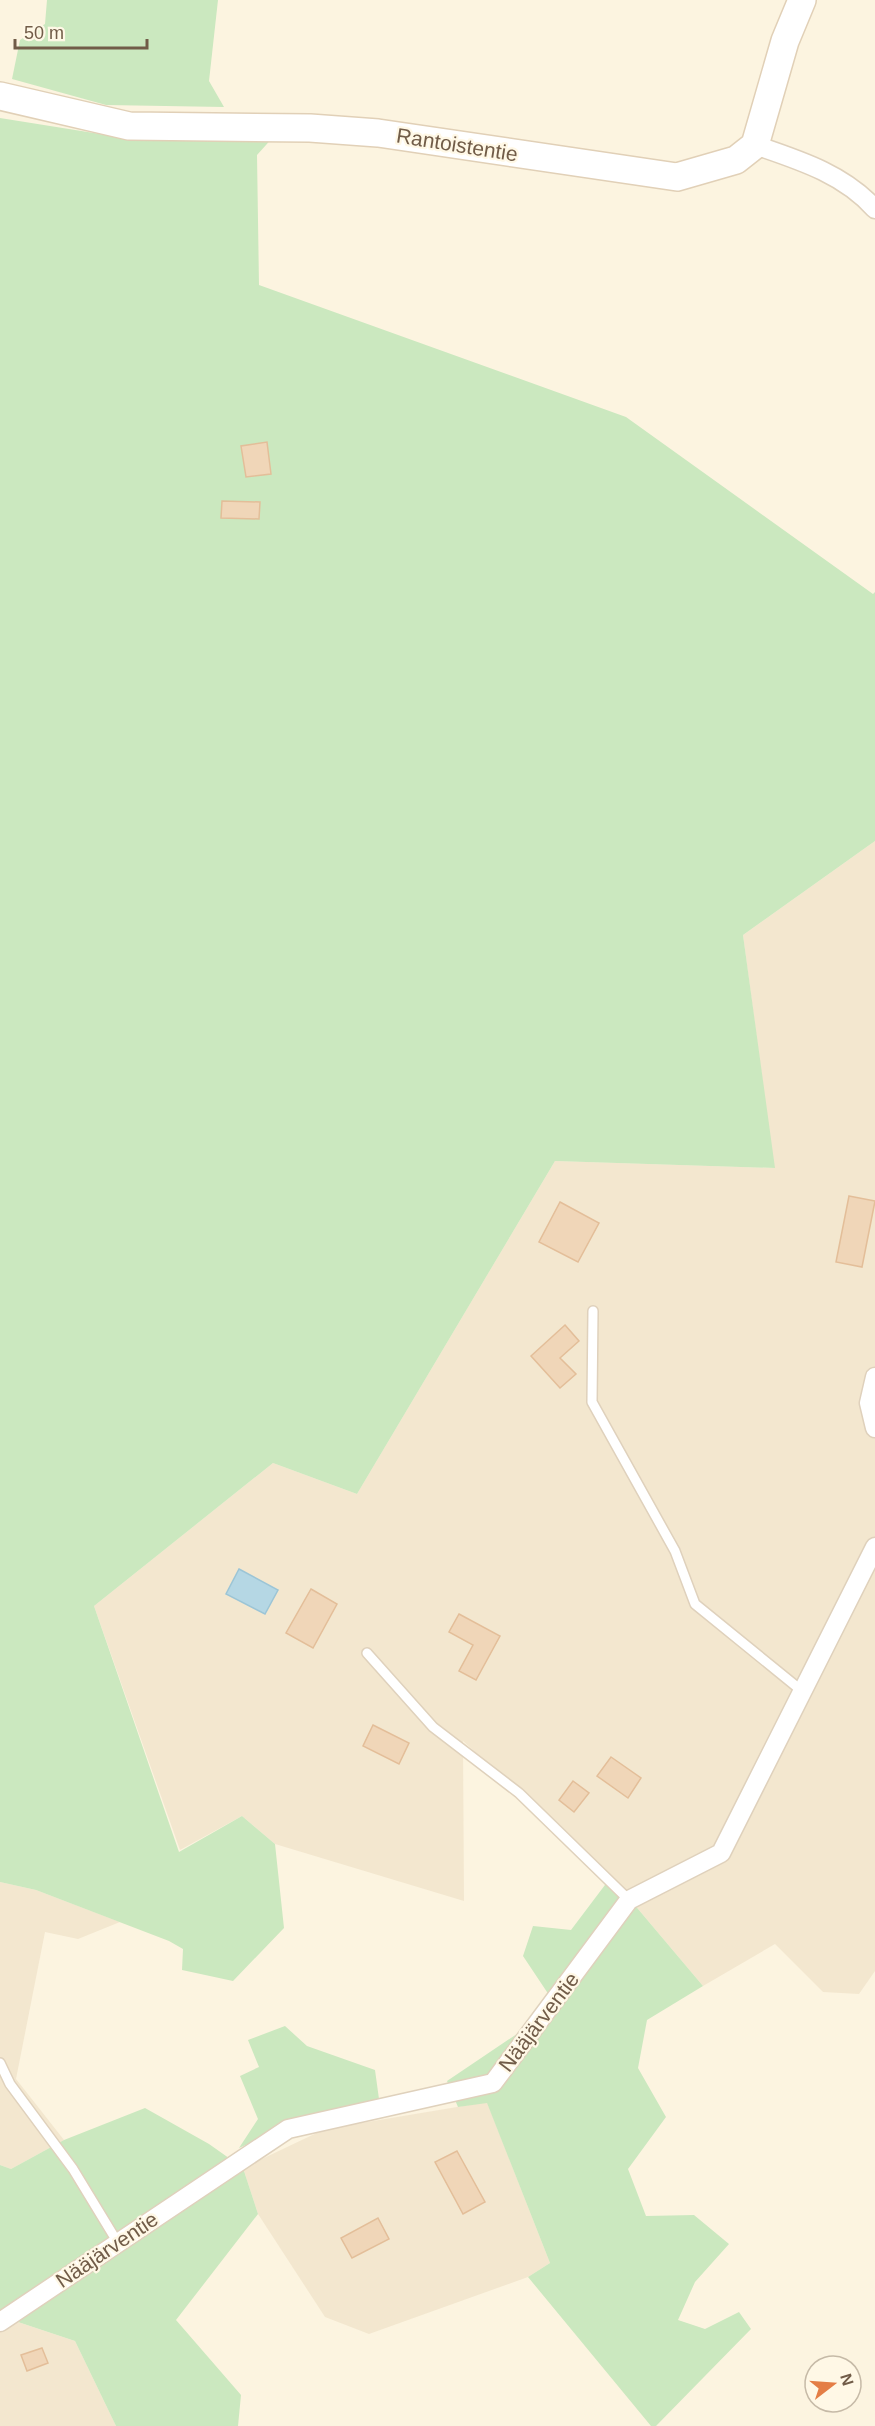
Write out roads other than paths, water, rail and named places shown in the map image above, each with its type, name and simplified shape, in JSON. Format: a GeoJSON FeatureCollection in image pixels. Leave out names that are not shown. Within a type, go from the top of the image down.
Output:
{"type":"FeatureCollection","features":[{"type":"Feature","properties":{"kind":"street"},"geometry":{"type":"LineString","coordinates":[[802,0],[785,41],[755,146],[805,162],[859,191],[875,209]]}},
{"type":"Feature","properties":{"kind":"street","name":"Rantoistentie"},"geometry":{"type":"LineString","coordinates":[[0,96],[129,126],[310,128],[378,133],[677,177],[736,160],[755,146]]}},
{"type":"Feature","properties":{"kind":"street"},"geometry":{"type":"LineString","coordinates":[[875,1377],[869,1403],[875,1428]]}},
{"type":"Feature","properties":{"kind":"street","name":"Nääjärventie"},"geometry":{"type":"LineString","coordinates":[[0,2322],[288,2129],[493,2083],[629,1900],[721,1853],[875,1547]]}},
{"type":"Feature","properties":{"kind":"lane"},"geometry":{"type":"LineString","coordinates":[[593,1311],[592,1402],[675,1551],[695,1604],[802,1691]]}},
{"type":"Feature","properties":{"kind":"lane"},"geometry":{"type":"LineString","coordinates":[[367,1653],[434,1727],[519,1793],[629,1900]]}},
{"type":"Feature","properties":{"kind":"lane"},"geometry":{"type":"LineString","coordinates":[[0,2063],[10,2084],[73,2169],[118,2243]]}},
{"type":"Feature","properties":{"kind":"water"},"geometry":{"type":"Polygon","coordinates":[[[239,1569],[278,1590],[265,1614],[226,1594],[239,1569]]]}}]}
